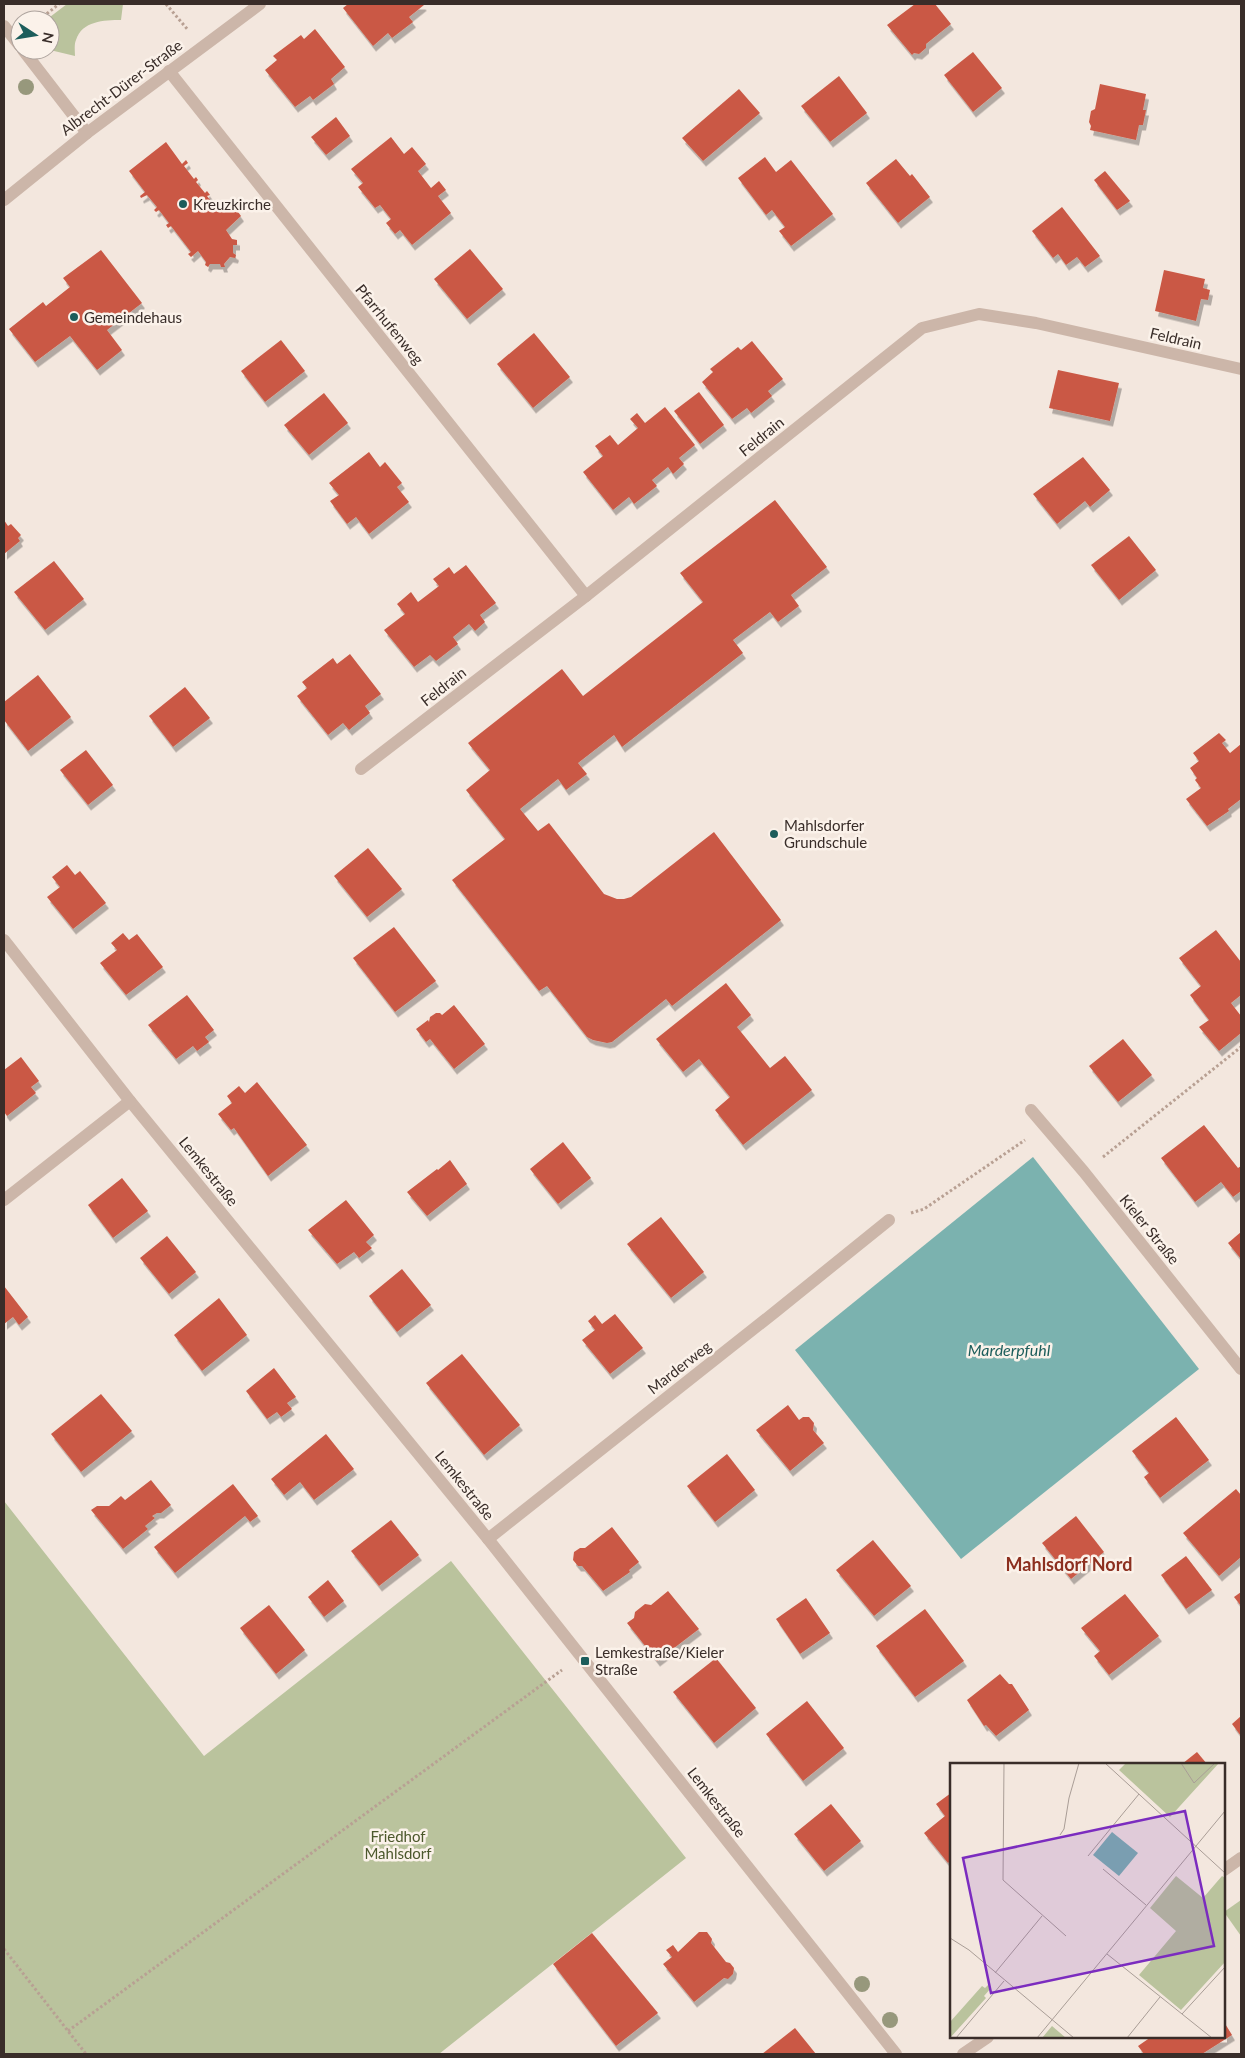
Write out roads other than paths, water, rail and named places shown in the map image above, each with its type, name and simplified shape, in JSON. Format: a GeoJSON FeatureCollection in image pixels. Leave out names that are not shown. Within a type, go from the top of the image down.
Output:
{"type":"FeatureCollection","features":[{"type":"Feature","properties":{"kind":"street","name":"Albrecht-Dürer-Straße"},"geometry":{"type":"LineString","coordinates":[[4,200],[87,133],[260,4]]}},
{"type":"Feature","properties":{"kind":"street"},"geometry":{"type":"LineString","coordinates":[[31,60],[87,133]]}},
{"type":"Feature","properties":{"kind":"street","name":"Pfarrhufenweg"},"geometry":{"type":"LineString","coordinates":[[169,71],[586,596]]}},
{"type":"Feature","properties":{"kind":"street","name":"Feldrain"},"geometry":{"type":"LineString","coordinates":[[361,769],[586,596],[922,328],[979,314],[1036,322],[1241,369]]}},
{"type":"Feature","properties":{"kind":"street","name":"Lemkestraße"},"geometry":{"type":"LineString","coordinates":[[4,940],[130,1101],[488,1539],[896,2054]]}},
{"type":"Feature","properties":{"kind":"street"},"geometry":{"type":"LineString","coordinates":[[4,1200],[130,1101]]}},
{"type":"Feature","properties":{"kind":"street","name":"Kieler Straße"},"geometry":{"type":"LineString","coordinates":[[1032,1110],[1084,1172],[1241,1369]]}},
{"type":"Feature","properties":{"kind":"street","name":"Marderweg"},"geometry":{"type":"LineString","coordinates":[[488,1539],[889,1220]]}},
{"type":"Feature","properties":{"kind":"street"},"geometry":{"type":"LineString","coordinates":[[1225,1869],[1241,1858]]}},
{"type":"Feature","properties":{"kind":"street"},"geometry":{"type":"LineString","coordinates":[[963,2054],[987,2038]]}},
{"type":"Feature","properties":{"kind":"water","name":"Marderpfuhl"},"geometry":{"type":"Polygon","coordinates":[[[1033,1157],[1199,1369],[961,1559],[795,1350],[1033,1157]]]}},
{"type":"Feature","properties":{"kind":"place","name":"Kreuzkirche"},"geometry":{"type":"Point","coordinates":[183,204]}},
{"type":"Feature","properties":{"kind":"place","name":"Gemeindehaus"},"geometry":{"type":"Point","coordinates":[74,317]}},
{"type":"Feature","properties":{"kind":"place","name":"Mahlsdorfer Grundschule"},"geometry":{"type":"Point","coordinates":[774,834]}},
{"type":"Feature","properties":{"kind":"place","name":"Lemkestraße/Kieler Straße"},"geometry":{"type":"Point","coordinates":[585,1661]}},
{"type":"Feature","properties":{"kind":"district","name":"Mahlsdorf Nord"},"geometry":{"type":"Point","coordinates":[1069,1564]}},
{"type":"Feature","properties":{"kind":"park label","name":"Friedhof Mahlsdorf"},"geometry":{"type":"Point","coordinates":[398,1844]}}]}
